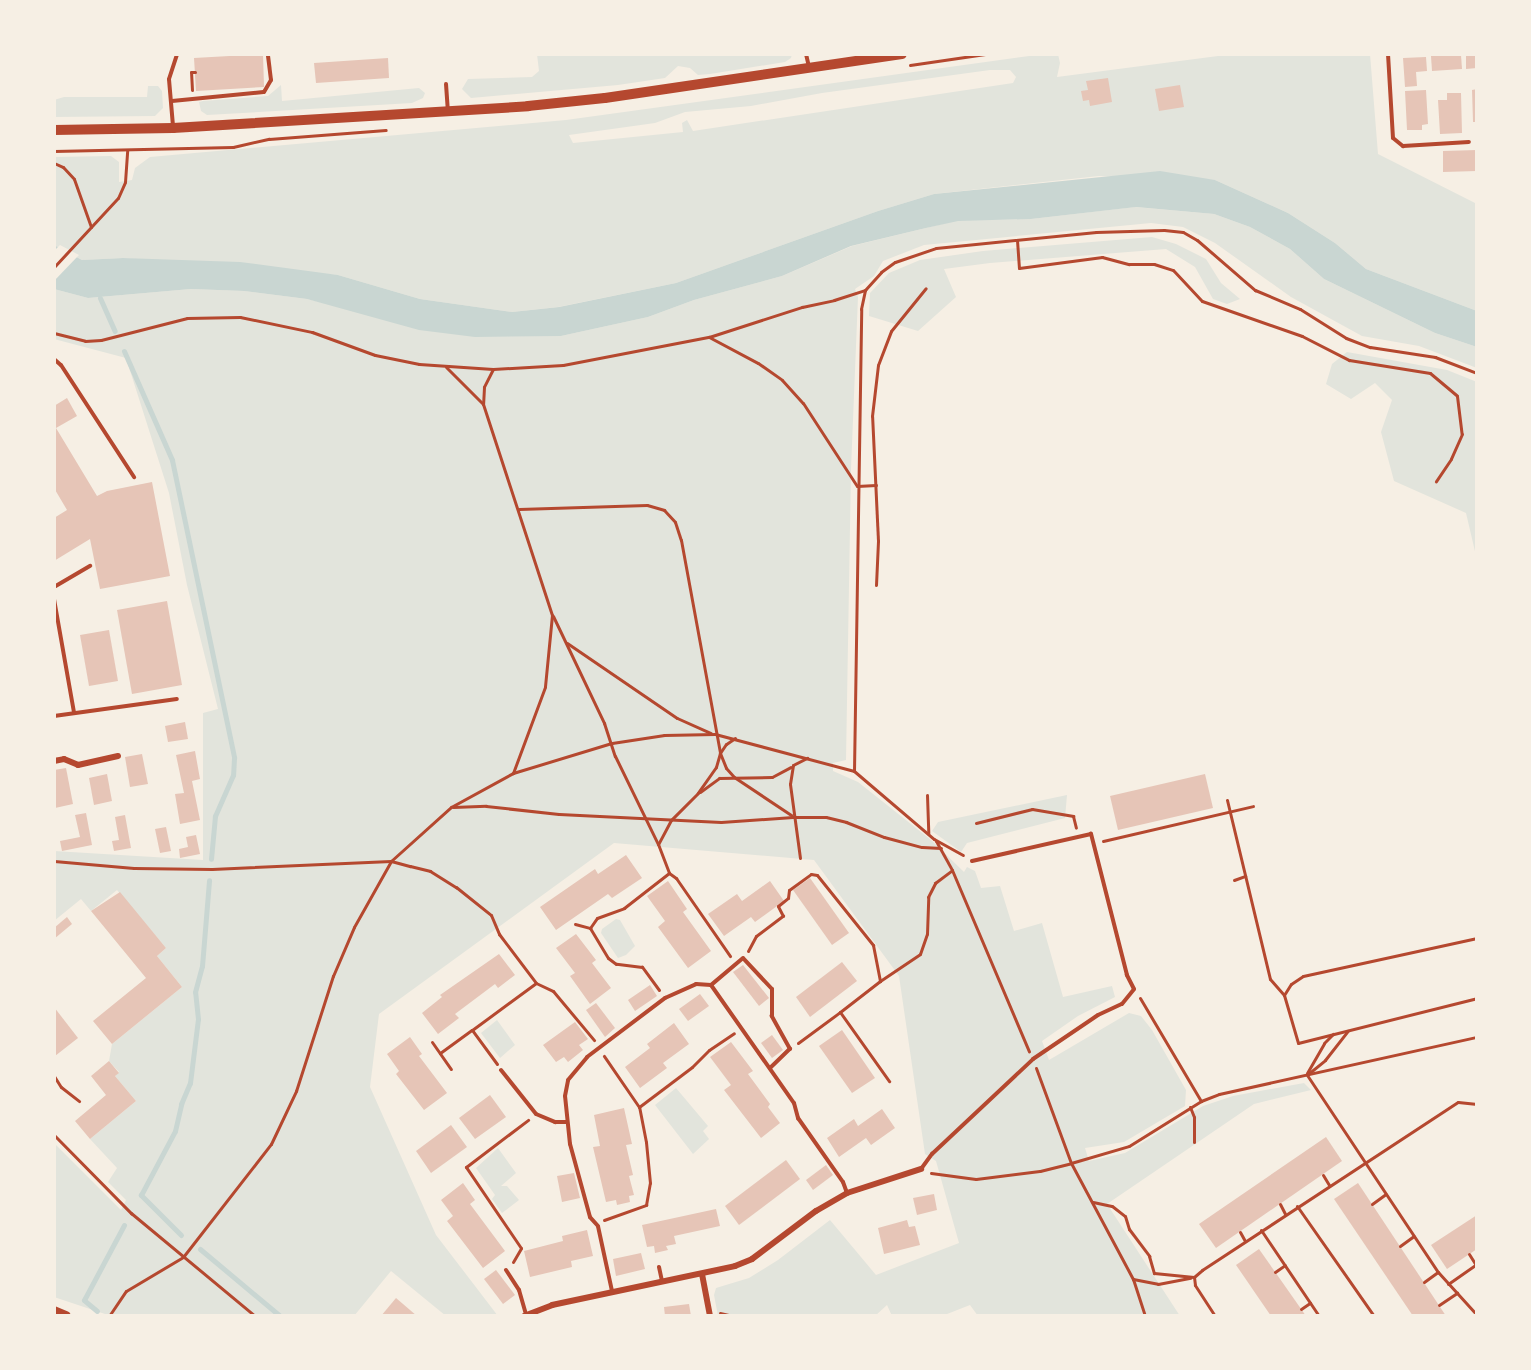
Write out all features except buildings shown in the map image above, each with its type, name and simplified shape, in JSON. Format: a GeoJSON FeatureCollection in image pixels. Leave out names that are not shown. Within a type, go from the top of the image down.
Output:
{"type":"FeatureCollection","features":[{"type":"Feature","properties":{"kind":"street"},"geometry":{"type":"LineString","coordinates":[[54,130],[172,128],[448,112],[605,98],[902,54]]}},
{"type":"Feature","properties":{"kind":"street"},"geometry":{"type":"LineString","coordinates":[[54,761],[64,759],[78,765],[118,756]]}},
{"type":"Feature","properties":{"kind":"street"},"geometry":{"type":"LineString","coordinates":[[525,1316],[552,1305],[735,1266],[752,1259],[816,1211],[846,1193],[921,1169]]}},
{"type":"Feature","properties":{"kind":"street"},"geometry":{"type":"LineString","coordinates":[[702,1274],[710,1316]]}},
{"type":"Feature","properties":{"kind":"street"},"geometry":{"type":"LineString","coordinates":[[54,1311],[66,1316]]}},
{"type":"Feature","properties":{"kind":"lane"},"geometry":{"type":"LineString","coordinates":[[172,128],[169,79],[177,54]]}},
{"type":"Feature","properties":{"kind":"lane"},"geometry":{"type":"LineString","coordinates":[[172,101],[264,92],[270,80],[268,54]]}},
{"type":"Feature","properties":{"kind":"lane"},"geometry":{"type":"LineString","coordinates":[[806,54],[809,68]]}},
{"type":"Feature","properties":{"kind":"lane"},"geometry":{"type":"LineString","coordinates":[[1388,54],[1393,138],[1402,146],[1469,142]]}},
{"type":"Feature","properties":{"kind":"lane"},"geometry":{"type":"LineString","coordinates":[[446,84],[448,112]]}},
{"type":"Feature","properties":{"kind":"lane"},"geometry":{"type":"LineString","coordinates":[[54,359],[61,366],[134,477]]}},
{"type":"Feature","properties":{"kind":"lane"},"geometry":{"type":"LineString","coordinates":[[54,587],[90,566]]}},
{"type":"Feature","properties":{"kind":"lane"},"geometry":{"type":"LineString","coordinates":[[54,599],[74,712]]}},
{"type":"Feature","properties":{"kind":"lane"},"geometry":{"type":"LineString","coordinates":[[54,716],[177,699]]}},
{"type":"Feature","properties":{"kind":"lane"},"geometry":{"type":"LineString","coordinates":[[921,1169],[932,1154],[1033,1059],[1098,1015],[1122,1004],[1134,988],[1127,975],[1091,834],[972,861]]}},
{"type":"Feature","properties":{"kind":"lane"},"geometry":{"type":"LineString","coordinates":[[612,1291],[598,1226],[590,1217],[570,1144],[565,1096],[568,1080],[587,1058],[665,998],[696,984],[711,985],[743,958],[772,989],[772,1016],[790,1048],[770,1068]]}},
{"type":"Feature","properties":{"kind":"lane"},"geometry":{"type":"LineString","coordinates":[[711,985],[794,1103],[798,1118],[843,1182],[846,1193]]}},
{"type":"Feature","properties":{"kind":"lane"},"geometry":{"type":"LineString","coordinates":[[501,1070],[536,1114],[555,1122],[567,1122]]}},
{"type":"Feature","properties":{"kind":"lane"},"geometry":{"type":"LineString","coordinates":[[659,1267],[662,1282]]}},
{"type":"Feature","properties":{"kind":"lane"},"geometry":{"type":"LineString","coordinates":[[506,1270],[519,1290],[525,1316]]}},
{"type":"Feature","properties":{"kind":"path"},"geometry":{"type":"LineString","coordinates":[[54,152],[233,147],[269,139]]}},
{"type":"Feature","properties":{"kind":"path"},"geometry":{"type":"LineString","coordinates":[[54,267],[118,198],[126,182],[128,150]]}},
{"type":"Feature","properties":{"kind":"path"},"geometry":{"type":"LineString","coordinates":[[54,163],[63,167],[74,179],[91,227]]}},
{"type":"Feature","properties":{"kind":"path"},"geometry":{"type":"LineString","coordinates":[[854,771],[861,309],[865,290],[881,272],[912,254],[936,248],[1096,232],[1183,232],[1216,254],[1255,290],[1300,309],[1346,338],[1371,347],[1435,357],[1477,373]]}},
{"type":"Feature","properties":{"kind":"path"},"geometry":{"type":"LineString","coordinates":[[1017,240],[1019,268],[1102,257],[1129,264],[1154,264],[1173,270],[1202,301],[1302,336],[1349,360],[1430,373],[1456,396],[1462,434],[1451,459],[1436,481]]}},
{"type":"Feature","properties":{"kind":"path"},"geometry":{"type":"LineString","coordinates":[[876,585],[876,485],[872,416],[878,365],[891,331],[926,288]]}},
{"type":"Feature","properties":{"kind":"path"},"geometry":{"type":"LineString","coordinates":[[54,333],[85,341],[101,340],[187,318],[240,317],[312,332],[375,355],[447,367],[493,369],[563,365],[709,337],[772,315],[865,290]]}},
{"type":"Feature","properties":{"kind":"path"},"geometry":{"type":"LineString","coordinates":[[709,337],[758,363],[782,380],[803,403],[857,486]]}},
{"type":"Feature","properties":{"kind":"path"},"geometry":{"type":"LineString","coordinates":[[447,367],[483,404]]}},
{"type":"Feature","properties":{"kind":"path"},"geometry":{"type":"LineString","coordinates":[[493,369],[484,387],[483,404],[552,615],[612,743],[615,756],[658,844],[669,873],[682,885],[736,964]]}},
{"type":"Feature","properties":{"kind":"path"},"geometry":{"type":"LineString","coordinates":[[857,486],[876,485]]}},
{"type":"Feature","properties":{"kind":"path"},"geometry":{"type":"LineString","coordinates":[[519,509],[647,505],[664,510],[675,522],[681,540],[720,753],[726,768],[734,777],[793,817]]}},
{"type":"Feature","properties":{"kind":"path"},"geometry":{"type":"LineString","coordinates":[[513,773],[545,687],[552,615]]}},
{"type":"Feature","properties":{"kind":"path"},"geometry":{"type":"LineString","coordinates":[[566,643],[676,718],[715,734],[854,771],[934,839],[952,870],[1033,1059],[1071,1163],[1132,1279],[1145,1316]]}},
{"type":"Feature","properties":{"kind":"path"},"geometry":{"type":"LineString","coordinates":[[109,1316],[126,1291],[183,1257],[276,1133],[296,1091],[333,975],[354,927],[391,861],[451,807],[513,773],[612,743],[664,735],[715,734]]}},
{"type":"Feature","properties":{"kind":"path"},"geometry":{"type":"LineString","coordinates":[[698,793],[716,767],[720,753],[726,744],[735,738]]}},
{"type":"Feature","properties":{"kind":"path"},"geometry":{"type":"LineString","coordinates":[[658,844],[670,820],[698,793],[719,778],[772,777],[807,758]]}},
{"type":"Feature","properties":{"kind":"path"},"geometry":{"type":"LineString","coordinates":[[793,765],[790,784],[800,858]]}},
{"type":"Feature","properties":{"kind":"path"},"geometry":{"type":"LineString","coordinates":[[927,795],[928,833]]}},
{"type":"Feature","properties":{"kind":"path"},"geometry":{"type":"LineString","coordinates":[[1227,800],[1270,979],[1284,995],[1298,1043],[1477,998]]}},
{"type":"Feature","properties":{"kind":"path"},"geometry":{"type":"LineString","coordinates":[[451,807],[486,806],[559,814],[721,822],[826,817],[884,837],[922,847],[941,848]]}},
{"type":"Feature","properties":{"kind":"path"},"geometry":{"type":"LineString","coordinates":[[1094,844],[1253,806]]}},
{"type":"Feature","properties":{"kind":"path"},"geometry":{"type":"LineString","coordinates":[[976,823],[1032,809],[1055,810],[1073,816],[1079,837]]}},
{"type":"Feature","properties":{"kind":"path"},"geometry":{"type":"LineString","coordinates":[[934,839],[972,861]]}},
{"type":"Feature","properties":{"kind":"path"},"geometry":{"type":"LineString","coordinates":[[54,861],[134,868],[212,869],[391,861],[430,871],[483,908],[491,915],[500,934],[536,983]]}},
{"type":"Feature","properties":{"kind":"path"},"geometry":{"type":"LineString","coordinates":[[790,1048],[920,954],[927,934],[928,897],[935,883],[952,870]]}},
{"type":"Feature","properties":{"kind":"path"},"geometry":{"type":"LineString","coordinates":[[590,928],[597,918],[624,908],[669,873]]}},
{"type":"Feature","properties":{"kind":"path"},"geometry":{"type":"LineString","coordinates":[[743,958],[756,936],[783,916],[778,906],[788,898],[789,890],[811,874],[817,875],[873,945],[880,981]]}},
{"type":"Feature","properties":{"kind":"path"},"geometry":{"type":"LineString","coordinates":[[1234,880],[1245,876]]}},
{"type":"Feature","properties":{"kind":"path"},"geometry":{"type":"LineString","coordinates":[[576,924],[590,928],[608,958],[616,964],[642,967],[665,998]]}},
{"type":"Feature","properties":{"kind":"path"},"geometry":{"type":"LineString","coordinates":[[1284,995],[1291,984],[1303,976],[1477,938]]}},
{"type":"Feature","properties":{"kind":"path"},"geometry":{"type":"LineString","coordinates":[[1134,988],[1201,1101]]}},
{"type":"Feature","properties":{"kind":"path"},"geometry":{"type":"LineString","coordinates":[[840,1012],[889,1081]]}},
{"type":"Feature","properties":{"kind":"path"},"geometry":{"type":"LineString","coordinates":[[639,1107],[692,1067],[709,1050],[741,1028]]}},
{"type":"Feature","properties":{"kind":"path"},"geometry":{"type":"LineString","coordinates":[[1307,1075],[1325,1060],[1339,1039],[1350,1029]]}},
{"type":"Feature","properties":{"kind":"path"},"geometry":{"type":"LineString","coordinates":[[440,1053],[472,1030]]}},
{"type":"Feature","properties":{"kind":"path"},"geometry":{"type":"LineString","coordinates":[[1307,1075],[1320,1049],[1334,1033]]}},
{"type":"Feature","properties":{"kind":"path"},"geometry":{"type":"LineString","coordinates":[[921,1169],[936,1175],[976,1179],[1040,1171],[1129,1146],[1190,1107],[1219,1094],[1477,1037]]}},
{"type":"Feature","properties":{"kind":"path"},"geometry":{"type":"LineString","coordinates":[[432,1042],[451,1069]]}},
{"type":"Feature","properties":{"kind":"path"},"geometry":{"type":"LineString","coordinates":[[1307,1075],[1438,1272],[1477,1315]]}},
{"type":"Feature","properties":{"kind":"path"},"geometry":{"type":"LineString","coordinates":[[54,1076],[61,1087],[79,1101]]}},
{"type":"Feature","properties":{"kind":"path"},"geometry":{"type":"LineString","coordinates":[[1132,1279],[1158,1284],[1194,1277],[1297,1206],[1458,1102],[1477,1104]]}},
{"type":"Feature","properties":{"kind":"path"},"geometry":{"type":"LineString","coordinates":[[1190,1107],[1194,1117],[1194,1142]]}},
{"type":"Feature","properties":{"kind":"path"},"geometry":{"type":"LineString","coordinates":[[506,1270],[516,1259],[521,1248],[466,1167],[536,1114]]}},
{"type":"Feature","properties":{"kind":"path"},"geometry":{"type":"LineString","coordinates":[[54,1135],[131,1213],[255,1316]]}},
{"type":"Feature","properties":{"kind":"path"},"geometry":{"type":"LineString","coordinates":[[1323,1175],[1329,1185]]}},
{"type":"Feature","properties":{"kind":"path"},"geometry":{"type":"LineString","coordinates":[[1372,1204],[1386,1194]]}},
{"type":"Feature","properties":{"kind":"path"},"geometry":{"type":"LineString","coordinates":[[1093,1202],[1112,1206],[1125,1216],[1129,1229],[1149,1256],[1154,1273],[1194,1277]]}},
{"type":"Feature","properties":{"kind":"path"},"geometry":{"type":"LineString","coordinates":[[1280,1204],[1286,1214]]}},
{"type":"Feature","properties":{"kind":"path"},"geometry":{"type":"LineString","coordinates":[[1297,1206],[1374,1316]]}},
{"type":"Feature","properties":{"kind":"path"},"geometry":{"type":"LineString","coordinates":[[1261,1230],[1319,1316]]}},
{"type":"Feature","properties":{"kind":"path"},"geometry":{"type":"LineString","coordinates":[[1240,1232],[1245,1241]]}},
{"type":"Feature","properties":{"kind":"path"},"geometry":{"type":"LineString","coordinates":[[1400,1246],[1414,1236]]}},
{"type":"Feature","properties":{"kind":"path"},"geometry":{"type":"LineString","coordinates":[[1448,1284],[1476,1264],[1469,1254]]}},
{"type":"Feature","properties":{"kind":"path"},"geometry":{"type":"LineString","coordinates":[[1275,1272],[1284,1265]]}},
{"type":"Feature","properties":{"kind":"path"},"geometry":{"type":"LineString","coordinates":[[1424,1282],[1438,1272]]}},
{"type":"Feature","properties":{"kind":"path"},"geometry":{"type":"LineString","coordinates":[[1194,1277],[1195,1285],[1215,1316]]}},
{"type":"Feature","properties":{"kind":"path"},"geometry":{"type":"LineString","coordinates":[[1439,1305],[1457,1293]]}},
{"type":"Feature","properties":{"kind":"path"},"geometry":{"type":"LineString","coordinates":[[1301,1309],[1310,1303]]}},
{"type":"Feature","properties":{"kind":"shaded area"},"geometry":{"type":"Polygon","coordinates":[[[537,54],[792,54],[791,58],[785,62],[710,74],[698,75],[690,68],[678,66],[665,78],[618,85],[471,98],[462,89],[468,79],[532,77],[539,71],[537,54]]]}},
{"type":"Feature","properties":{"kind":"shaded area"},"geometry":{"type":"Polygon","coordinates":[[[1044,54],[1058,54],[1060,63],[1057,77],[1218,56],[1218,54],[1370,54],[1378,154],[1477,204],[1477,311],[1366,269],[1335,243],[1288,213],[1215,180],[1099,176],[934,194],[878,211],[676,283],[558,307],[512,312],[420,299],[338,275],[123,258],[82,260],[54,245],[54,157],[111,156],[119,162],[119,182],[132,180],[135,168],[150,157],[566,120],[1044,54]],[[990,70],[822,93],[751,106],[685,112],[655,123],[569,135],[573,143],[683,132],[682,123],[687,120],[693,131],[1013,83],[1016,77],[1010,70],[990,70]]]}},
{"type":"Feature","properties":{"kind":"shaded area"},"geometry":{"type":"Polygon","coordinates":[[[281,85],[282,101],[419,88],[425,93],[423,98],[412,103],[207,115],[201,111],[199,102],[268,96],[281,85]]]}},
{"type":"Feature","properties":{"kind":"shaded area"},"geometry":{"type":"Polygon","coordinates":[[[148,86],[158,86],[162,91],[163,108],[155,116],[54,117],[54,100],[64,97],[147,97],[148,86]]]}},
{"type":"Feature","properties":{"kind":"shaded area"},"geometry":{"type":"Polygon","coordinates":[[[1160,171],[1215,180],[1288,213],[1335,243],[1366,269],[1477,311],[1477,347],[1435,333],[1324,279],[1290,249],[1250,227],[1214,214],[1136,207],[1031,219],[958,221],[926,228],[851,246],[782,276],[694,300],[648,317],[561,336],[475,337],[419,330],[307,299],[244,291],[191,289],[88,298],[54,289],[54,245],[82,260],[123,258],[240,262],[338,275],[420,299],[512,312],[559,307],[676,283],[878,211],[934,194],[1160,171]]]}},
{"type":"Feature","properties":{"kind":"shaded area"},"geometry":{"type":"Polygon","coordinates":[[[1135,207],[1214,214],[1250,227],[1290,249],[1324,279],[1435,333],[1477,347],[1477,368],[1419,346],[1362,336],[1291,297],[1215,243],[1183,227],[1151,223],[924,245],[883,261],[874,276],[855,289],[858,297],[851,469],[846,760],[833,763],[833,771],[858,782],[931,840],[964,872],[967,867],[975,871],[981,888],[1000,886],[1014,931],[1042,923],[1063,997],[1112,986],[1115,997],[1078,1016],[1042,1041],[1049,1060],[1129,1013],[1141,1016],[1152,1030],[1186,1090],[1185,1106],[1124,1142],[1085,1148],[1089,1161],[1125,1153],[1203,1106],[1233,1096],[1304,1083],[1311,1090],[1254,1104],[1107,1204],[1180,1316],[978,1316],[970,1305],[942,1316],[892,1316],[887,1305],[875,1316],[718,1316],[714,1295],[716,1288],[749,1278],[778,1260],[830,1220],[876,1275],[959,1243],[936,1161],[925,1154],[899,976],[814,860],[614,843],[379,1014],[370,1087],[436,1235],[498,1316],[446,1316],[391,1271],[354,1316],[111,1316],[54,1297],[54,1143],[121,1210],[126,1200],[108,1182],[117,1168],[90,1139],[136,1101],[115,1076],[119,1072],[109,1061],[112,1044],[182,987],[157,956],[166,948],[117,890],[91,911],[81,899],[54,921],[54,851],[203,860],[203,713],[218,709],[187,585],[169,493],[126,358],[54,339],[54,289],[88,298],[191,289],[244,291],[307,299],[354,310],[561,336],[648,317],[694,300],[782,276],[852,246],[958,220],[1031,219],[1135,207]]]}},
{"type":"Feature","properties":{"kind":"shaded area"},"geometry":{"type":"Polygon","coordinates":[[[1152,237],[1176,244],[1206,259],[1221,283],[1240,299],[1227,304],[1213,299],[1195,267],[1166,249],[990,263],[944,269],[956,297],[918,331],[869,316],[870,293],[889,273],[920,260],[983,251],[1152,237]]]}},
{"type":"Feature","properties":{"kind":"shaded area"},"geometry":{"type":"Polygon","coordinates":[[[1347,352],[1447,370],[1477,382],[1477,560],[1466,513],[1394,481],[1381,432],[1392,400],[1375,383],[1351,399],[1326,384],[1332,364],[1347,352]]]}},
{"type":"Feature","properties":{"kind":"shaded area"},"geometry":{"type":"Polygon","coordinates":[[[1067,795],[1065,818],[967,843],[961,852],[932,831],[938,822],[1067,795]]]}},
{"type":"Feature","properties":{"kind":"shaded area"},"geometry":{"type":"Polygon","coordinates":[[[616,919],[620,920],[635,946],[626,955],[618,958],[601,933],[602,929],[616,919]]]}},
{"type":"Feature","properties":{"kind":"shaded area"},"geometry":{"type":"Polygon","coordinates":[[[497,1020],[515,1045],[500,1058],[481,1033],[497,1020]]]}},
{"type":"Feature","properties":{"kind":"shaded area"},"geometry":{"type":"Polygon","coordinates":[[[676,1088],[708,1126],[703,1131],[709,1139],[693,1154],[655,1105],[676,1088]]]}},
{"type":"Feature","properties":{"kind":"shaded area"},"geometry":{"type":"Polygon","coordinates":[[[498,1148],[516,1173],[501,1186],[507,1186],[519,1200],[502,1213],[492,1199],[495,1195],[476,1168],[498,1148]]]}},
{"type":"Feature","properties":{"kind":"pier"},"geometry":{"type":"Polygon","coordinates":[[[60,245],[79,255],[54,281],[54,251],[60,245]]]}},
{"type":"Feature","properties":{"kind":"waterway"},"geometry":{"type":"LineString","coordinates":[[100,298],[115,331]]}},
{"type":"Feature","properties":{"kind":"waterway"},"geometry":{"type":"LineString","coordinates":[[124,351],[172,460],[234,758],[233,775],[215,816],[211,859]]}},
{"type":"Feature","properties":{"kind":"waterway"},"geometry":{"type":"LineString","coordinates":[[181,1235],[141,1195],[175,1131],[181,1104],[190,1083],[198,1019],[195,992],[202,966],[209,880]]}},
{"type":"Feature","properties":{"kind":"waterway"},"geometry":{"type":"LineString","coordinates":[[97,1311],[84,1300],[124,1225]]}},
{"type":"Feature","properties":{"kind":"waterway"},"geometry":{"type":"LineString","coordinates":[[200,1249],[280,1316]]}}]}
